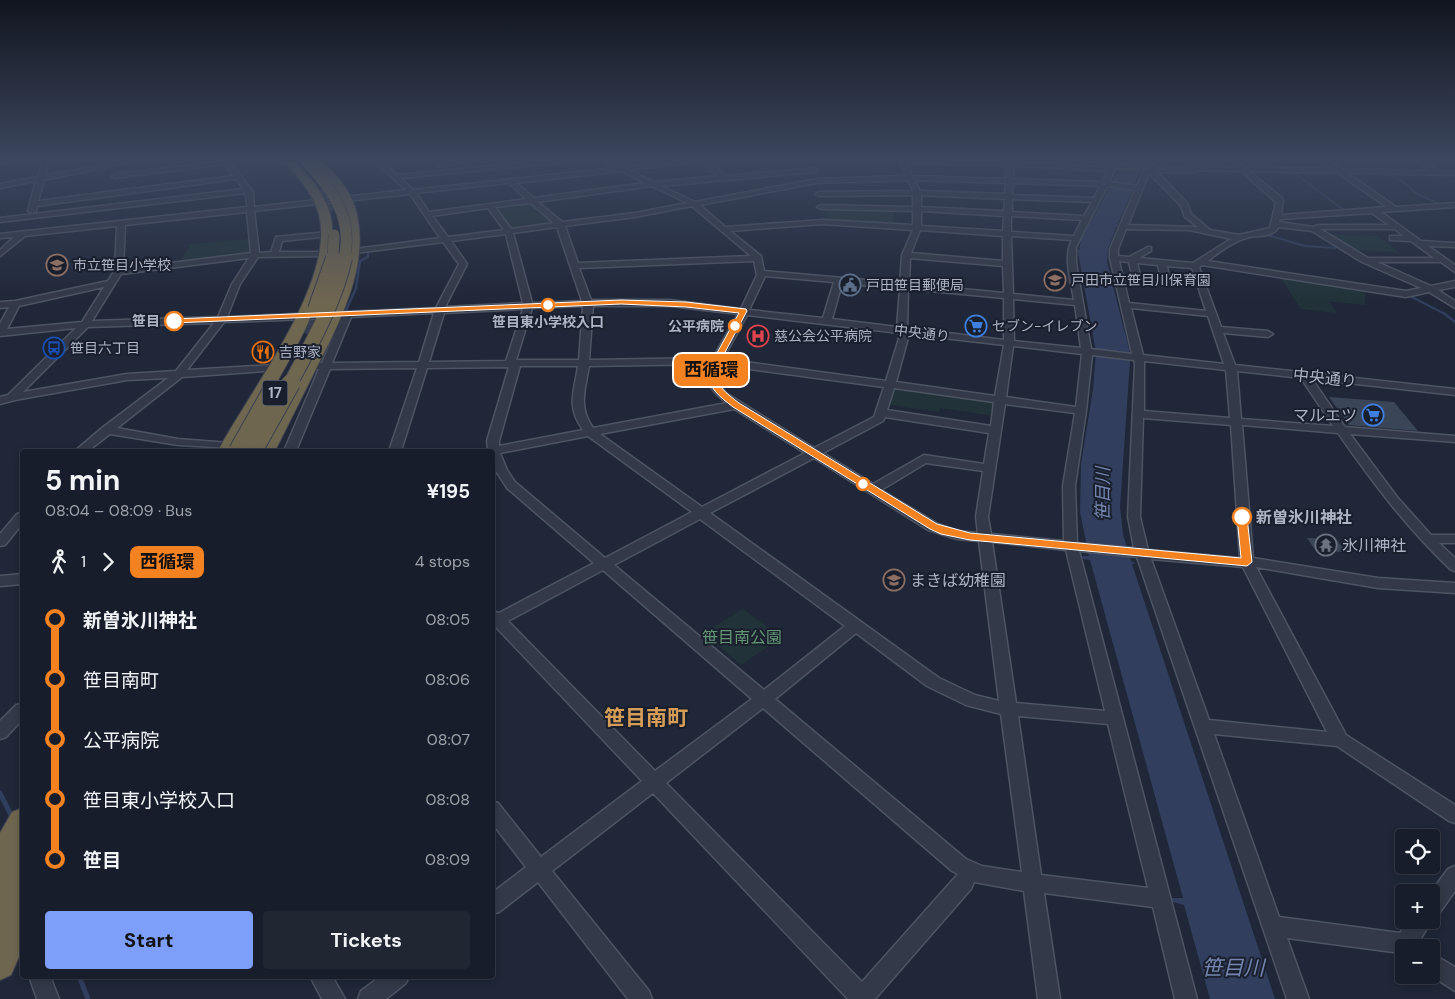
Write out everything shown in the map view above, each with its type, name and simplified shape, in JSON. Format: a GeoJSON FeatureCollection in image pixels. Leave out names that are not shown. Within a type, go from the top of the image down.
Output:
{"type":"FeatureCollection","features":[{"type":"Feature","properties":{"kind":"highway","name":"17"},"geometry":{"type":"LineString","coordinates":[[323,304],[339,245],[326,218],[325,208]]}},
{"type":"Feature","properties":{"kind":"highway"},"geometry":{"type":"LineString","coordinates":[[235,449],[303,335],[323,290],[333,253],[334,240],[329,208]]}},
{"type":"Feature","properties":{"kind":"highway"},"geometry":{"type":"LineString","coordinates":[[253,449],[322,324],[344,269],[347,238],[344,217],[340,208]]}},
{"type":"Feature","properties":{"kind":"highway","name":"17"},"geometry":{"type":"LineString","coordinates":[[234,449],[275,368],[304,317],[316,288],[339,245],[352,215],[349,208]]}},
{"type":"Feature","properties":{"kind":"highway","name":"17"},"geometry":{"type":"LineString","coordinates":[[267,449],[310,366],[341,315],[346,288],[336,210]]}},
{"type":"Feature","properties":{"kind":"highway","name":"17"},"geometry":{"type":"LineString","coordinates":[[235,449],[310,334]]}},
{"type":"Feature","properties":{"kind":"highway","name":"17"},"geometry":{"type":"LineString","coordinates":[[253,449],[310,334]]}},
{"type":"Feature","properties":{"kind":"highway"},"geometry":{"type":"LineString","coordinates":[[0,887],[14,841]]}},
{"type":"Feature","properties":{"kind":"highway"},"geometry":{"type":"LineString","coordinates":[[0,932],[20,892]]}},
{"type":"Feature","properties":{"kind":"highway"},"geometry":{"type":"LineString","coordinates":[[0,964],[20,921]]}},
{"type":"Feature","properties":{"kind":"street"},"geometry":{"type":"LineString","coordinates":[[0,254],[24,233],[33,208]]}},
{"type":"Feature","properties":{"kind":"street"},"geometry":{"type":"LineString","coordinates":[[0,220],[109,208]]}},
{"type":"Feature","properties":{"kind":"street"},"geometry":{"type":"LineString","coordinates":[[0,236],[252,208],[255,255],[236,284],[221,320],[178,374],[83,449]]}},
{"type":"Feature","properties":{"kind":"street"},"geometry":{"type":"LineString","coordinates":[[396,449],[440,310],[463,264],[423,208]]}},
{"type":"Feature","properties":{"kind":"street"},"geometry":{"type":"LineString","coordinates":[[428,214],[477,208]]}},
{"type":"Feature","properties":{"kind":"street"},"geometry":{"type":"LineString","coordinates":[[491,208],[509,231],[528,306],[494,431],[492,449]]}},
{"type":"Feature","properties":{"kind":"street"},"geometry":{"type":"LineString","coordinates":[[541,208],[560,224],[588,303],[584,363],[577,405],[581,419],[590,432],[933,682],[972,701],[1009,709],[1114,718]]}},
{"type":"Feature","properties":{"kind":"street"},"geometry":{"type":"LineString","coordinates":[[118,272],[255,255],[274,255],[339,245],[446,240],[635,215],[675,208]]}},
{"type":"Feature","properties":{"kind":"street"},"geometry":{"type":"LineString","coordinates":[[698,208],[758,258],[762,273],[744,311],[711,371],[714,386],[722,395],[736,405],[933,527],[957,534],[985,538],[1259,562],[1378,583],[1455,588]]}},
{"type":"Feature","properties":{"kind":"street"},"geometry":{"type":"LineString","coordinates":[[821,208],[823,222]]}},
{"type":"Feature","properties":{"kind":"street"},"geometry":{"type":"LineString","coordinates":[[851,208],[917,209],[1086,218]]}},
{"type":"Feature","properties":{"kind":"street"},"geometry":{"type":"LineString","coordinates":[[1008,208],[1007,296],[1009,343],[982,517],[1049,999]]}},
{"type":"Feature","properties":{"kind":"street"},"geometry":{"type":"LineString","coordinates":[[1092,208],[1072,247],[1072,263],[1089,352],[1069,486],[1069,520],[1114,718],[1186,999]]}},
{"type":"Feature","properties":{"kind":"street"},"geometry":{"type":"LineString","coordinates":[[1130,208],[1114,249],[1114,258],[1137,358],[1138,414],[1134,517],[1140,552],[1298,999]]}},
{"type":"Feature","properties":{"kind":"street"},"geometry":{"type":"LineString","coordinates":[[1185,208],[1188,216],[1208,232]]}},
{"type":"Feature","properties":{"kind":"street"},"geometry":{"type":"LineString","coordinates":[[1198,264],[1214,251],[1240,238],[1268,233],[1274,229],[1279,208]]}},
{"type":"Feature","properties":{"kind":"street"},"geometry":{"type":"LineString","coordinates":[[1276,220],[1415,208]]}},
{"type":"Feature","properties":{"kind":"street"},"geometry":{"type":"LineString","coordinates":[[495,619],[604,565],[879,419],[905,335],[902,328],[906,255],[917,229],[917,209]]}},
{"type":"Feature","properties":{"kind":"street"},"geometry":{"type":"LineString","coordinates":[[1373,210],[1455,269]]}},
{"type":"Feature","properties":{"kind":"street"},"geometry":{"type":"LineString","coordinates":[[1276,220],[1314,229],[1365,260],[1430,288],[1455,304]]}},
{"type":"Feature","properties":{"kind":"street"},"geometry":{"type":"LineString","coordinates":[[724,229],[823,222],[1076,238]]}},
{"type":"Feature","properties":{"kind":"street"},"geometry":{"type":"LineString","coordinates":[[0,409],[85,324],[118,272],[121,223]]}},
{"type":"Feature","properties":{"kind":"street"},"geometry":{"type":"LineString","coordinates":[[1123,227],[1189,228],[1240,238]]}},
{"type":"Feature","properties":{"kind":"street"},"geometry":{"type":"LineString","coordinates":[[1314,229],[1320,227],[1397,227]]}},
{"type":"Feature","properties":{"kind":"street"},"geometry":{"type":"LineString","coordinates":[[1393,238],[1455,245]]}},
{"type":"Feature","properties":{"kind":"street"},"geometry":{"type":"LineString","coordinates":[[274,255],[279,239],[339,245]]}},
{"type":"Feature","properties":{"kind":"street"},"geometry":{"type":"LineString","coordinates":[[1133,260],[1148,249]]}},
{"type":"Feature","properties":{"kind":"street"},"geometry":{"type":"LineString","coordinates":[[906,255],[1007,264]]}},
{"type":"Feature","properties":{"kind":"street"},"geometry":{"type":"LineString","coordinates":[[575,266],[758,258]]}},
{"type":"Feature","properties":{"kind":"street"},"geometry":{"type":"LineString","coordinates":[[1114,258],[1162,263],[1198,264],[1406,294],[1455,284]]}},
{"type":"Feature","properties":{"kind":"street"},"geometry":{"type":"LineString","coordinates":[[1133,260],[1136,275]]}},
{"type":"Feature","properties":{"kind":"street"},"geometry":{"type":"LineString","coordinates":[[1365,260],[1443,260]]}},
{"type":"Feature","properties":{"kind":"street"},"geometry":{"type":"LineString","coordinates":[[1162,263],[1165,278]]}},
{"type":"Feature","properties":{"kind":"street"},"geometry":{"type":"LineString","coordinates":[[1198,264],[1211,314],[1230,368],[1247,562],[1340,740]]}},
{"type":"Feature","properties":{"kind":"street"},"geometry":{"type":"LineString","coordinates":[[762,273],[1080,303]]}},
{"type":"Feature","properties":{"kind":"street"},"geometry":{"type":"LineString","coordinates":[[827,322],[839,279]]}},
{"type":"Feature","properties":{"kind":"street"},"geometry":{"type":"LineString","coordinates":[[0,306],[111,283]]}},
{"type":"Feature","properties":{"kind":"street","name":"中央通り"},"geometry":{"type":"LineString","coordinates":[[0,333],[85,324],[304,317],[588,303],[670,303],[1137,358],[1455,392]]}},
{"type":"Feature","properties":{"kind":"street"},"geometry":{"type":"LineString","coordinates":[[0,333],[15,304]]}},
{"type":"Feature","properties":{"kind":"street"},"geometry":{"type":"LineString","coordinates":[[1126,305],[1211,314]]}},
{"type":"Feature","properties":{"kind":"street"},"geometry":{"type":"LineString","coordinates":[[291,449],[327,365],[341,315]]}},
{"type":"Feature","properties":{"kind":"street"},"geometry":{"type":"LineString","coordinates":[[1217,330],[1268,334]]}},
{"type":"Feature","properties":{"kind":"street"},"geometry":{"type":"LineString","coordinates":[[310,366],[716,361],[1081,410]]}},
{"type":"Feature","properties":{"kind":"street"},"geometry":{"type":"LineString","coordinates":[[0,401],[12,397],[127,377],[275,368]]}},
{"type":"Feature","properties":{"kind":"street"},"geometry":{"type":"LineString","coordinates":[[1304,376],[1373,474],[1427,539],[1455,566]]}},
{"type":"Feature","properties":{"kind":"street"},"geometry":{"type":"LineString","coordinates":[[495,450],[736,405]]}},
{"type":"Feature","properties":{"kind":"street"},"geometry":{"type":"LineString","coordinates":[[882,413],[995,430]]}},
{"type":"Feature","properties":{"kind":"street"},"geometry":{"type":"LineString","coordinates":[[1138,414],[1455,439]]}},
{"type":"Feature","properties":{"kind":"street"},"geometry":{"type":"LineString","coordinates":[[106,430],[227,449]]}},
{"type":"Feature","properties":{"kind":"street"},"geometry":{"type":"LineString","coordinates":[[495,457],[512,485],[959,865],[980,875],[1161,899]]}},
{"type":"Feature","properties":{"kind":"street"},"geometry":{"type":"LineString","coordinates":[[872,490],[924,459],[989,468]]}},
{"type":"Feature","properties":{"kind":"street"},"geometry":{"type":"LineString","coordinates":[[0,542],[15,523]]}},
{"type":"Feature","properties":{"kind":"street"},"geometry":{"type":"LineString","coordinates":[[1427,539],[1455,540]]}},
{"type":"Feature","properties":{"kind":"street"},"geometry":{"type":"LineString","coordinates":[[0,581],[20,579]]}},
{"type":"Feature","properties":{"kind":"street"},"geometry":{"type":"LineString","coordinates":[[495,620],[862,999],[964,883],[969,871]]}},
{"type":"Feature","properties":{"kind":"street"},"geometry":{"type":"LineString","coordinates":[[495,903],[654,783],[856,625]]}},
{"type":"Feature","properties":{"kind":"street"},"geometry":{"type":"LineString","coordinates":[[0,732],[20,712]]}},
{"type":"Feature","properties":{"kind":"street"},"geometry":{"type":"LineString","coordinates":[[1203,726],[1340,740],[1455,815]]}},
{"type":"Feature","properties":{"kind":"street"},"geometry":{"type":"LineString","coordinates":[[495,813],[641,999]]}},
{"type":"Feature","properties":{"kind":"street"},"geometry":{"type":"LineString","coordinates":[[1440,896],[1455,875]]}},
{"type":"Feature","properties":{"kind":"street"},"geometry":{"type":"LineString","coordinates":[[1272,926],[1395,944]]}},
{"type":"Feature","properties":{"kind":"street"},"geometry":{"type":"LineString","coordinates":[[1440,969],[1455,980]]}},
{"type":"Feature","properties":{"kind":"street"},"geometry":{"type":"LineString","coordinates":[[40,979],[48,999]]}},
{"type":"Feature","properties":{"kind":"street"},"geometry":{"type":"LineString","coordinates":[[322,979],[334,999]]}},
{"type":"Feature","properties":{"kind":"street"},"geometry":{"type":"LineString","coordinates":[[369,999],[395,979]]}},
{"type":"Feature","properties":{"kind":"green space"},"geometry":{"type":"Polygon","coordinates":[[[493,208],[538,208],[555,223],[512,230],[493,208]]]}},
{"type":"Feature","properties":{"kind":"green space"},"geometry":{"type":"Polygon","coordinates":[[[827,209],[894,210],[893,226],[828,220],[827,209]]]}},
{"type":"Feature","properties":{"kind":"green space"},"geometry":{"type":"Polygon","coordinates":[[[1324,234],[1378,236],[1398,252],[1351,250],[1324,234]]]}},
{"type":"Feature","properties":{"kind":"green space"},"geometry":{"type":"Polygon","coordinates":[[[250,239],[249,253],[247,254],[180,263],[190,244],[250,239]]]}},
{"type":"Feature","properties":{"kind":"green space"},"geometry":{"type":"Polygon","coordinates":[[[1280,277],[1365,291],[1365,305],[1328,301],[1337,313],[1301,309],[1280,277]]]}},
{"type":"Feature","properties":{"kind":"green space"},"geometry":{"type":"Polygon","coordinates":[[[892,386],[997,401],[995,416],[940,408],[939,412],[887,404],[892,386]]]}},
{"type":"Feature","properties":{"kind":"green space","name":"笹目南公園"},"geometry":{"type":"Polygon","coordinates":[[[743,609],[782,637],[741,665],[703,633],[743,609]]]}},
{"type":"Feature","properties":{"kind":"water","name":"笹目川"},"geometry":{"type":"Polygon","coordinates":[[[1099,208],[1125,208],[1117,226],[1120,227],[1116,227],[1108,249],[1107,262],[1129,349],[1130,361],[1120,507],[1123,534],[1131,561],[1136,563],[1132,564],[1275,999],[1210,999],[1184,905],[1173,902],[1171,898],[1183,898],[1090,560],[1083,559],[1082,556],[1089,556],[1080,512],[1081,464],[1093,389],[1096,352],[1078,252],[1076,250],[1079,250],[1081,240],[1079,239],[1082,238],[1099,208]]]}},
{"type":"Feature","properties":{"kind":"building","name":"マルエツ"},"geometry":{"type":"Polygon","coordinates":[[[1329,397],[1394,402],[1418,431],[1349,425],[1329,397]]]}},
{"type":"Feature","properties":{"kind":"building","name":"氷川神社"},"geometry":{"type":"Polygon","coordinates":[[[1307,538],[1336,539],[1346,552],[1316,551],[1307,538]]]}},
{"type":"Feature","properties":{"kind":"waterway"},"geometry":{"type":"LineString","coordinates":[[1340,208],[1345,211]]}},
{"type":"Feature","properties":{"kind":"waterway"},"geometry":{"type":"LineString","coordinates":[[1264,234],[1305,246],[1335,248]]}},
{"type":"Feature","properties":{"kind":"waterway"},"geometry":{"type":"LineString","coordinates":[[363,259],[368,257],[368,253]]}},
{"type":"Feature","properties":{"kind":"waterway"},"geometry":{"type":"LineString","coordinates":[[346,311],[356,288],[360,261],[366,258]]}},
{"type":"Feature","properties":{"kind":"waterway"},"geometry":{"type":"LineString","coordinates":[[1406,294],[1445,314],[1455,322]]}},
{"type":"Feature","properties":{"kind":"waterway"},"geometry":{"type":"LineString","coordinates":[[0,793],[12,817]]}},
{"type":"Feature","properties":{"kind":"waterway"},"geometry":{"type":"LineString","coordinates":[[80,979],[88,999]]}},
{"type":"Feature","properties":{"kind":"tunnel"},"geometry":{"type":"LineString","coordinates":[[307,334],[321,304]]}},
{"type":"Feature","properties":{"kind":"bus line","name":"西循環"},"geometry":{"type":"LineString","coordinates":[[174,321],[304,317],[621,302],[686,304],[744,311],[711,371],[714,386],[722,395],[736,405],[933,527],[970,536],[1238,563],[1247,562],[1242,517]]}},
{"type":"Feature","properties":{"kind":"place","name":"市立笹目小学校"},"geometry":{"type":"Point","coordinates":[57,265]}},
{"type":"Feature","properties":{"kind":"place","name":"戸田市立笹目川保育園"},"geometry":{"type":"Point","coordinates":[1055,280]}},
{"type":"Feature","properties":{"kind":"place","name":"戸田笹目郵便局"},"geometry":{"type":"Point","coordinates":[850,285]}},
{"type":"Feature","properties":{"kind":"place","name":"笹目東小学校入口"},"geometry":{"type":"Point","coordinates":[548,305]}},
{"type":"Feature","properties":{"kind":"place","name":"笹目"},"geometry":{"type":"Point","coordinates":[174,321]}},
{"type":"Feature","properties":{"kind":"place","name":"公平病院"},"geometry":{"type":"Point","coordinates":[735,326]}},
{"type":"Feature","properties":{"kind":"place","name":"セブン-イレブン"},"geometry":{"type":"Point","coordinates":[976,326]}},
{"type":"Feature","properties":{"kind":"place","name":"慈公会公平病院"},"geometry":{"type":"Point","coordinates":[758,336]}},
{"type":"Feature","properties":{"kind":"place","name":"笹目六丁目"},"geometry":{"type":"Point","coordinates":[54,348]}},
{"type":"Feature","properties":{"kind":"place","name":"吉野家"},"geometry":{"type":"Point","coordinates":[263,352]}},
{"type":"Feature","properties":{"kind":"place","name":"マルエツ"},"geometry":{"type":"Point","coordinates":[1373,415]}},
{"type":"Feature","properties":{"kind":"place","name":"新曽氷川神社"},"geometry":{"type":"Point","coordinates":[1242,517]}},
{"type":"Feature","properties":{"kind":"place","name":"氷川神社"},"geometry":{"type":"Point","coordinates":[1326,545]}},
{"type":"Feature","properties":{"kind":"place","name":"まきば幼稚園"},"geometry":{"type":"Point","coordinates":[894,580]}},
{"type":"Feature","properties":{"kind":"district","name":"笹目南町"},"geometry":{"type":"Point","coordinates":[646,718]}}]}
